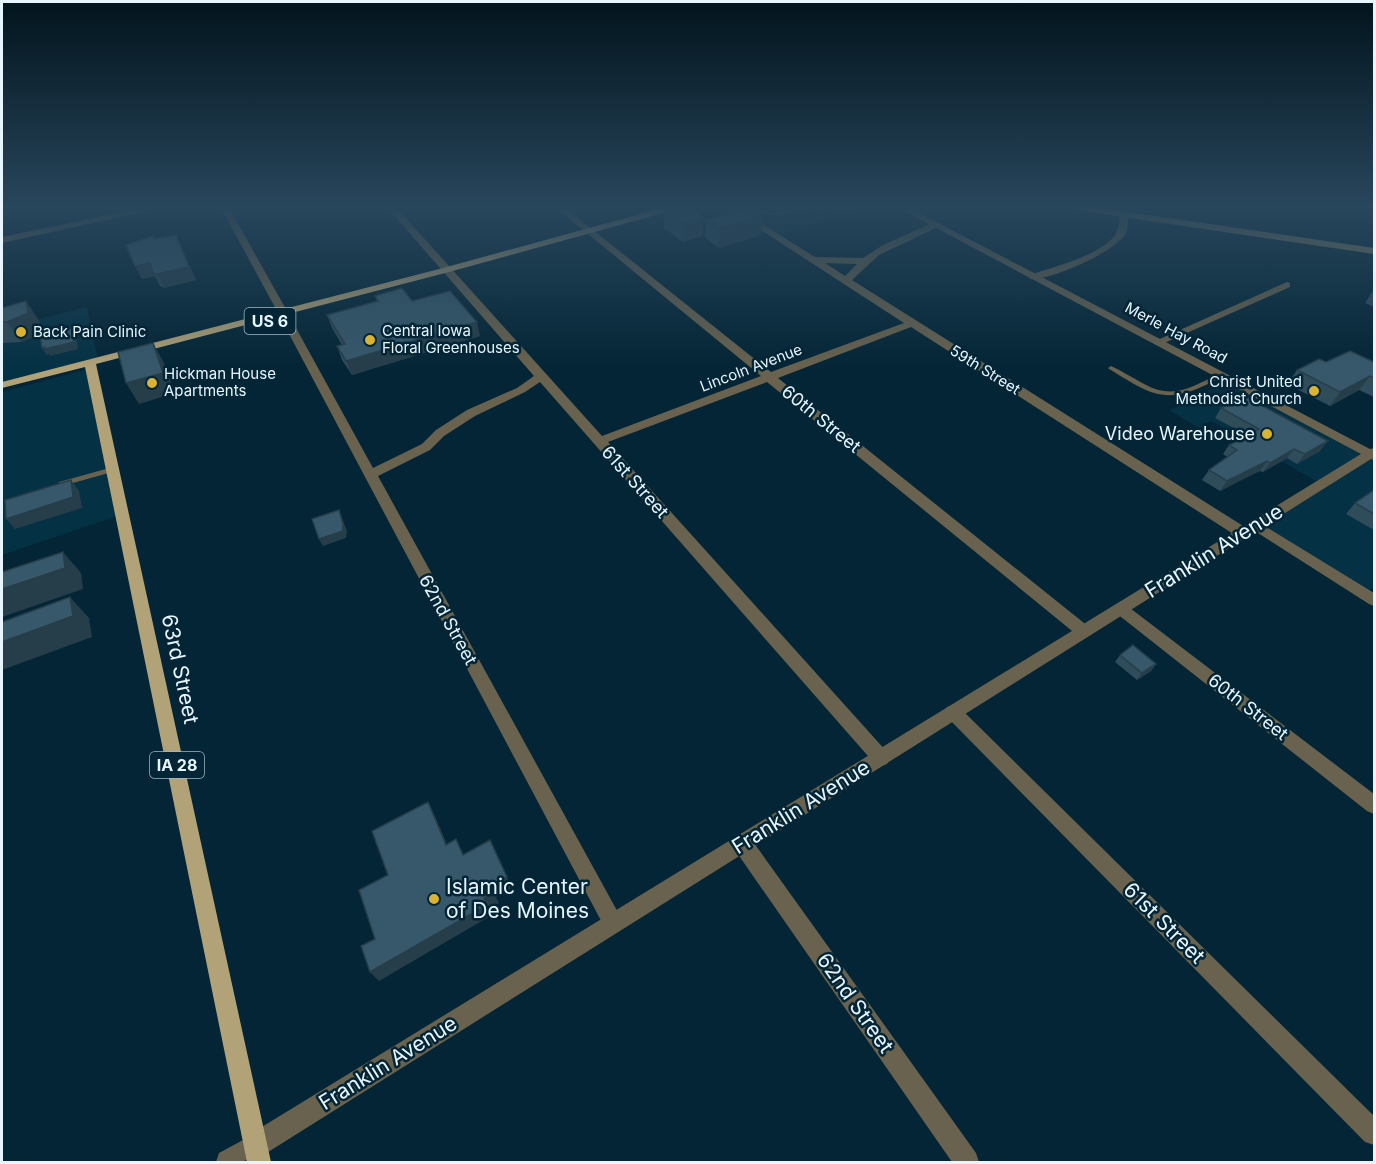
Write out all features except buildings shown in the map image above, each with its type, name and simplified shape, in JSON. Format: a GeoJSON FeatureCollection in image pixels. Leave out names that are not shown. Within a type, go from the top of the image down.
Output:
{"type":"FeatureCollection","features":[{"type":"Feature","properties":{"kind":"main road","name":"US 6"},"geometry":{"type":"LineString","coordinates":[[2,392],[91,365],[483,260]]}},
{"type":"Feature","properties":{"kind":"main road","name":"US 6"},"geometry":{"type":"LineString","coordinates":[[2,385],[91,365]]}},
{"type":"Feature","properties":{"kind":"main road","name":"63rd Street"},"geometry":{"type":"LineString","coordinates":[[91,365],[258,1154]]}},
{"type":"Feature","properties":{"kind":"street","name":"62nd Street"},"geometry":{"type":"LineString","coordinates":[[254,260],[613,923]]}},
{"type":"Feature","properties":{"kind":"street","name":"61st Street"},"geometry":{"type":"LineString","coordinates":[[438,260],[880,758]]}},
{"type":"Feature","properties":{"kind":"street","name":"60th Street"},"geometry":{"type":"LineString","coordinates":[[625,260],[1083,632]]}},
{"type":"Feature","properties":{"kind":"street","name":"59th Street"},"geometry":{"type":"LineString","coordinates":[[814,260],[1249,529],[1374,600]]}},
{"type":"Feature","properties":{"kind":"street"},"geometry":{"type":"LineString","coordinates":[[829,260],[862,261]]}},
{"type":"Feature","properties":{"kind":"street","name":"Merle Hay Road"},"geometry":{"type":"LineString","coordinates":[[1002,260],[1373,454]]}},
{"type":"Feature","properties":{"kind":"street"},"geometry":{"type":"LineString","coordinates":[[1033,277],[1077,260]]}},
{"type":"Feature","properties":{"kind":"street"},"geometry":{"type":"LineString","coordinates":[[846,281],[862,261]]}},
{"type":"Feature","properties":{"kind":"street"},"geometry":{"type":"LineString","coordinates":[[1158,342],[1287,285]]}},
{"type":"Feature","properties":{"kind":"street","name":"Lincoln Avenue"},"geometry":{"type":"LineString","coordinates":[[599,441],[913,323]]}},
{"type":"Feature","properties":{"kind":"street"},"geometry":{"type":"LineString","coordinates":[[369,475],[426,447],[440,433],[471,412],[521,390],[542,376]]}},
{"type":"Feature","properties":{"kind":"street","name":"Franklin Avenue"},"geometry":{"type":"LineString","coordinates":[[228,1162],[258,1154],[613,923],[1373,454]]}},
{"type":"Feature","properties":{"kind":"street","name":"60th Street"},"geometry":{"type":"LineString","coordinates":[[1120,609],[1374,805]]}},
{"type":"Feature","properties":{"kind":"street","name":"61st Street"},"geometry":{"type":"LineString","coordinates":[[953,712],[1374,1133]]}},
{"type":"Feature","properties":{"kind":"street","name":"62nd Street"},"geometry":{"type":"LineString","coordinates":[[742,843],[967,1162]]}},
{"type":"Feature","properties":{"kind":"lane"},"geometry":{"type":"LineString","coordinates":[[1111,368],[1149,390],[1175,396],[1221,375]]}},
{"type":"Feature","properties":{"kind":"lane"},"geometry":{"type":"LineString","coordinates":[[57,486],[113,469]]}},
{"type":"Feature","properties":{"kind":"shaded area"},"geometry":{"type":"Polygon","coordinates":[[[87,307],[98,360],[2,385],[2,328],[87,307]]]}},
{"type":"Feature","properties":{"kind":"shaded area"},"geometry":{"type":"Polygon","coordinates":[[[92,368],[123,514],[2,555],[2,392],[92,368]]]}},
{"type":"Feature","properties":{"kind":"shaded area"},"geometry":{"type":"Polygon","coordinates":[[[1230,380],[1370,454],[1374,452],[1374,587],[1365,594],[1255,525],[1321,484],[1211,421],[1199,428],[1169,410],[1230,380]]]}},
{"type":"Feature","properties":{"kind":"place","name":"Back Pain Clinic"},"geometry":{"type":"Point","coordinates":[21,332]}},
{"type":"Feature","properties":{"kind":"place","name":"Central Iowa Floral Greenhouses"},"geometry":{"type":"Point","coordinates":[370,340]}},
{"type":"Feature","properties":{"kind":"place","name":"Hickman House Apartments"},"geometry":{"type":"Point","coordinates":[152,383]}},
{"type":"Feature","properties":{"kind":"place","name":"Christ United Methodist Church"},"geometry":{"type":"Point","coordinates":[1314,391]}},
{"type":"Feature","properties":{"kind":"place","name":"Video Warehouse"},"geometry":{"type":"Point","coordinates":[1267,434]}},
{"type":"Feature","properties":{"kind":"place","name":"Islamic Center of Des Moines"},"geometry":{"type":"Point","coordinates":[434,899]}}]}
